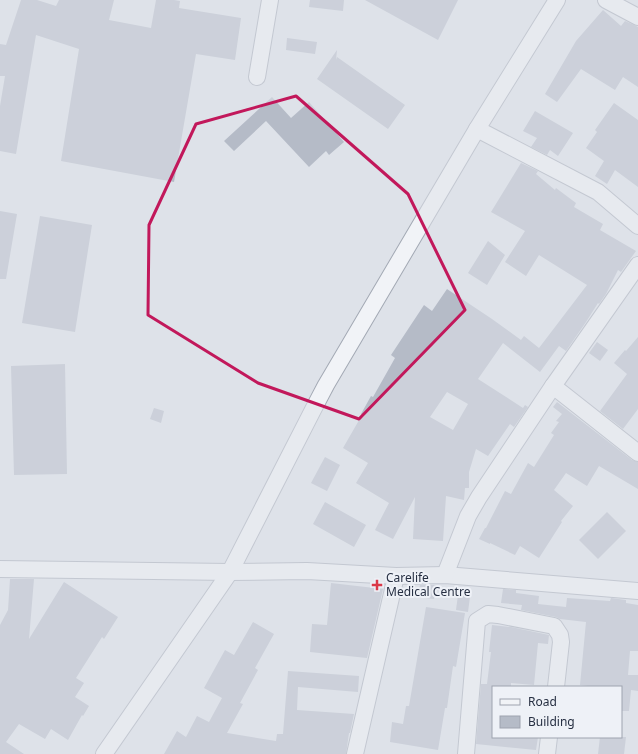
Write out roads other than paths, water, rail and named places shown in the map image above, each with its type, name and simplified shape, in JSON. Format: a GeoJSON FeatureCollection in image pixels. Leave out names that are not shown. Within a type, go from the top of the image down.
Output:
{"type":"FeatureCollection","features":[{"type":"Feature","properties":{"kind":"street"},"geometry":{"type":"LineString","coordinates":[[257,76],[270,0]]}},
{"type":"Feature","properties":{"kind":"street"},"geometry":{"type":"LineString","coordinates":[[104,754],[230,572],[326,385],[556,0]]}},
{"type":"Feature","properties":{"kind":"street"},"geometry":{"type":"LineString","coordinates":[[606,0],[638,17]]}},
{"type":"Feature","properties":{"kind":"street"},"geometry":{"type":"LineString","coordinates":[[477,130],[598,192],[638,226]]}},
{"type":"Feature","properties":{"kind":"street"},"geometry":{"type":"LineString","coordinates":[[445,575],[468,516],[479,497],[553,386],[638,265]]}},
{"type":"Feature","properties":{"kind":"street"},"geometry":{"type":"LineString","coordinates":[[553,386],[638,453]]}},
{"type":"Feature","properties":{"kind":"street"},"geometry":{"type":"LineString","coordinates":[[0,569],[230,572],[307,571],[396,576],[445,575],[638,591]]}},
{"type":"Feature","properties":{"kind":"street"},"geometry":{"type":"LineString","coordinates":[[355,754],[396,576]]}},
{"type":"Feature","properties":{"kind":"street"},"geometry":{"type":"LineString","coordinates":[[466,754],[477,621],[488,614],[554,626],[560,635],[562,642],[556,686]]}},
{"type":"Feature","properties":{"kind":"street"},"geometry":{"type":"LineString","coordinates":[[547,754],[549,738]]}},
{"type":"Feature","properties":{"kind":"place","name":"Carelife Medical Centre"},"geometry":{"type":"Point","coordinates":[377,585]}}]}
